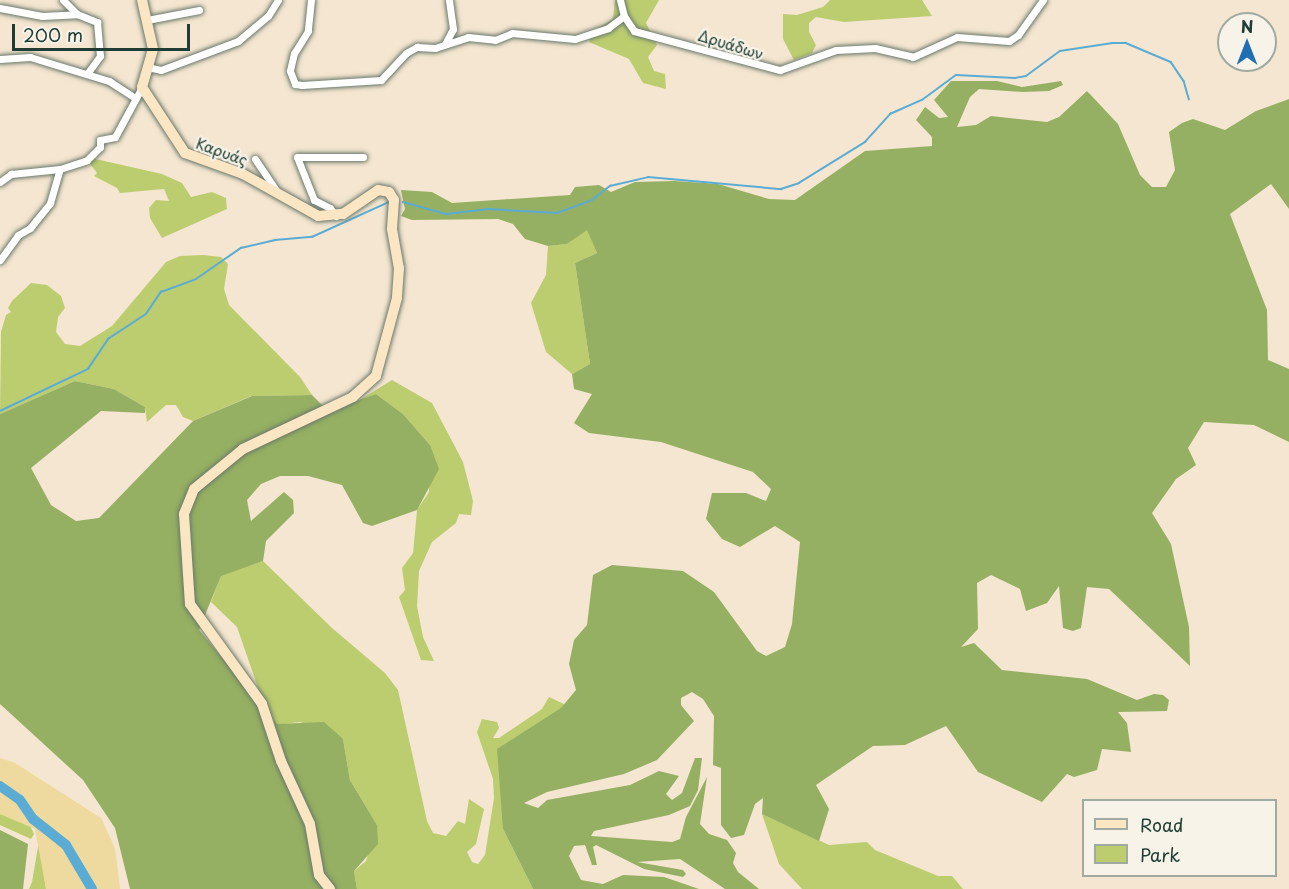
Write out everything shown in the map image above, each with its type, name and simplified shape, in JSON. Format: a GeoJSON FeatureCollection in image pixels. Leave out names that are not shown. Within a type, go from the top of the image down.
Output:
{"type":"FeatureCollection","features":[{"type":"Feature","properties":{"kind":"street"},"geometry":{"type":"LineString","coordinates":[[63,0],[77,14]]}},
{"type":"Feature","properties":{"kind":"street"},"geometry":{"type":"LineString","coordinates":[[0,182],[10,174],[60,169],[87,160],[100,147],[100,140],[115,137],[134,97],[142,87],[153,49],[142,0]]}},
{"type":"Feature","properties":{"kind":"street"},"geometry":{"type":"LineString","coordinates":[[147,67],[161,70],[238,41],[268,16],[278,0]]}},
{"type":"Feature","properties":{"kind":"street"},"geometry":{"type":"LineString","coordinates":[[311,0],[308,31],[291,62],[291,78],[296,84],[381,80],[410,48],[445,44],[468,37],[495,40],[512,33],[575,39],[608,28],[624,16],[620,0]]}},
{"type":"Feature","properties":{"kind":"street"},"geometry":{"type":"LineString","coordinates":[[445,44],[453,29],[449,0]]}},
{"type":"Feature","properties":{"kind":"street","name":"Δρυάδων"},"geometry":{"type":"LineString","coordinates":[[624,16],[638,32],[780,70],[836,50],[875,48],[913,57],[967,36],[1010,41],[1018,35],[1043,0]]}},
{"type":"Feature","properties":{"kind":"street"},"geometry":{"type":"LineString","coordinates":[[0,9],[42,16],[77,14],[93,20],[100,27],[99,58],[87,74]]}},
{"type":"Feature","properties":{"kind":"street"},"geometry":{"type":"LineString","coordinates":[[147,20],[199,10]]}},
{"type":"Feature","properties":{"kind":"street"},"geometry":{"type":"LineString","coordinates":[[0,59],[30,57],[109,81],[134,97]]}},
{"type":"Feature","properties":{"kind":"street","name":"Καρυάς"},"geometry":{"type":"LineString","coordinates":[[142,87],[184,153],[238,172],[314,215],[336,216]]}},
{"type":"Feature","properties":{"kind":"street"},"geometry":{"type":"LineString","coordinates":[[330,889],[319,875],[310,824],[281,761],[262,704],[190,604],[184,514],[194,489],[243,449],[353,397],[376,376],[397,298],[399,268],[392,229],[394,199],[387,191],[373,191],[336,216],[330,208],[314,200],[297,157],[363,158]]}},
{"type":"Feature","properties":{"kind":"street"},"geometry":{"type":"LineString","coordinates":[[255,159],[278,193]]}},
{"type":"Feature","properties":{"kind":"street"},"geometry":{"type":"LineString","coordinates":[[0,260],[18,234],[30,228],[50,203],[60,169]]}},
{"type":"Feature","properties":{"kind":"green space"},"geometry":{"type":"Polygon","coordinates":[[[615,0],[659,0],[646,23],[657,45],[648,57],[654,71],[665,74],[666,89],[643,83],[629,59],[589,42],[593,31],[613,19],[615,0]]]}},
{"type":"Feature","properties":{"kind":"green space"},"geometry":{"type":"Polygon","coordinates":[[[830,0],[922,0],[932,16],[844,22],[816,17],[809,23],[809,32],[816,45],[812,53],[794,60],[783,39],[783,14],[797,15],[823,7],[830,0]]]}},
{"type":"Feature","properties":{"kind":"green space"},"geometry":{"type":"Polygon","coordinates":[[[951,81],[997,81],[1022,87],[1061,81],[1063,85],[1049,91],[979,89],[970,97],[957,127],[976,125],[991,116],[1047,122],[1059,117],[1087,91],[1118,124],[1140,175],[1152,187],[1166,187],[1175,170],[1169,132],[1182,123],[1193,119],[1225,130],[1256,111],[1289,99],[1289,209],[1271,184],[1230,214],[1267,310],[1268,360],[1289,369],[1289,442],[1254,425],[1204,422],[1188,448],[1196,465],[1176,479],[1152,513],[1171,544],[1189,627],[1190,666],[1109,589],[1087,587],[1081,628],[1073,631],[1063,628],[1059,586],[1047,603],[1026,611],[1020,589],[991,575],[977,583],[978,629],[961,647],[974,643],[1002,670],[1087,679],[1137,700],[1154,694],[1163,695],[1169,700],[1167,711],[1118,712],[1127,723],[1131,752],[1102,749],[1097,770],[1074,777],[1067,774],[1042,802],[978,772],[946,726],[905,745],[873,746],[816,785],[829,809],[819,841],[762,814],[763,798],[755,804],[744,835],[731,838],[721,825],[721,768],[713,765],[714,716],[703,699],[692,692],[681,698],[681,705],[694,721],[657,760],[624,774],[547,792],[524,803],[538,808],[547,800],[630,785],[659,771],[679,776],[666,794],[672,800],[682,793],[695,758],[702,758],[698,790],[690,806],[669,815],[594,831],[591,836],[672,842],[680,839],[686,817],[707,777],[700,824],[709,834],[727,840],[736,853],[733,863],[738,872],[759,889],[725,889],[680,859],[637,862],[683,870],[686,874],[683,877],[644,869],[596,845],[593,847],[597,865],[592,865],[585,845],[574,846],[569,856],[581,880],[603,884],[623,875],[664,877],[699,889],[533,889],[503,829],[497,749],[561,708],[576,690],[569,664],[574,640],[587,625],[593,575],[612,565],[683,571],[714,592],[757,651],[766,656],[785,647],[792,624],[800,542],[775,526],[740,547],[722,539],[706,519],[712,493],[746,493],[766,501],[771,489],[753,472],[661,442],[589,433],[574,423],[592,394],[574,389],[572,374],[590,364],[575,263],[597,253],[587,230],[567,244],[548,246],[525,239],[513,224],[498,219],[412,220],[401,216],[405,209],[401,190],[432,192],[452,203],[570,195],[575,187],[599,185],[611,192],[635,182],[675,181],[718,184],[769,199],[795,200],[865,151],[932,146],[932,137],[916,120],[925,107],[939,118],[948,117],[934,100],[951,81]]]}},
{"type":"Feature","properties":{"kind":"green space"},"geometry":{"type":"Polygon","coordinates":[[[91,158],[162,174],[182,183],[191,197],[212,192],[226,198],[227,209],[162,238],[150,218],[149,208],[156,200],[169,201],[164,189],[120,193],[117,188],[94,176],[97,173],[88,161],[91,158]]]}},
{"type":"Feature","properties":{"kind":"green space"},"geometry":{"type":"Polygon","coordinates":[[[587,229],[597,253],[575,263],[590,364],[572,374],[546,352],[531,303],[546,275],[548,246],[567,244],[587,229]]]}},
{"type":"Feature","properties":{"kind":"green space"},"geometry":{"type":"Polygon","coordinates":[[[180,256],[221,257],[228,264],[224,289],[229,305],[300,377],[312,395],[251,396],[193,421],[183,417],[176,405],[166,405],[147,422],[145,407],[114,389],[75,381],[0,414],[1,332],[6,315],[11,312],[8,308],[12,301],[31,283],[47,285],[61,296],[65,308],[58,317],[56,332],[65,344],[80,346],[112,326],[166,262],[180,256]]]}},
{"type":"Feature","properties":{"kind":"green space"},"geometry":{"type":"Polygon","coordinates":[[[392,380],[432,403],[463,462],[473,501],[471,515],[459,514],[456,523],[432,542],[419,571],[417,606],[423,637],[434,661],[421,660],[399,597],[405,590],[402,568],[413,553],[417,510],[429,492],[430,445],[403,414],[376,394],[358,401],[392,380]]]}},
{"type":"Feature","properties":{"kind":"green space"},"geometry":{"type":"Polygon","coordinates":[[[75,381],[114,389],[145,407],[145,413],[101,411],[31,468],[51,505],[76,521],[99,518],[193,421],[252,396],[312,395],[328,411],[376,394],[403,414],[430,445],[439,469],[417,510],[372,526],[363,523],[342,485],[308,476],[280,476],[261,484],[247,500],[251,521],[284,492],[293,500],[294,513],[266,541],[263,561],[221,576],[199,630],[277,724],[324,722],[343,739],[350,780],[377,825],[378,844],[354,871],[357,889],[130,889],[115,828],[83,780],[0,704],[0,414],[75,381]]]}},
{"type":"Feature","properties":{"kind":"green space"},"geometry":{"type":"Polygon","coordinates":[[[263,561],[332,628],[385,673],[398,690],[427,821],[433,833],[446,836],[458,821],[465,824],[469,799],[484,809],[476,844],[467,852],[472,862],[478,864],[485,855],[494,798],[493,779],[477,732],[482,719],[497,722],[499,728],[493,738],[499,738],[542,709],[549,697],[564,704],[503,829],[533,889],[357,889],[354,871],[366,861],[377,825],[350,780],[343,739],[300,722],[277,725],[266,711],[237,627],[211,602],[221,575],[263,561]]]}},
{"type":"Feature","properties":{"kind":"green space"},"geometry":{"type":"Polygon","coordinates":[[[0,814],[29,823],[34,834],[31,839],[0,825],[0,814]]]}},
{"type":"Feature","properties":{"kind":"green space"},"geometry":{"type":"Polygon","coordinates":[[[762,814],[829,845],[867,842],[875,850],[938,876],[952,876],[963,889],[802,889],[779,864],[762,814]]]}},
{"type":"Feature","properties":{"kind":"green space"},"geometry":{"type":"Polygon","coordinates":[[[0,830],[28,844],[23,889],[0,889],[0,830]]]}},
{"type":"Feature","properties":{"kind":"green space"},"geometry":{"type":"Polygon","coordinates":[[[39,841],[46,889],[29,889],[32,882],[39,841]]]}},
{"type":"Feature","properties":{"kind":"sand"},"geometry":{"type":"Polygon","coordinates":[[[0,758],[15,763],[101,818],[115,848],[120,889],[46,889],[35,829],[0,814],[0,758]]]}},
{"type":"Feature","properties":{"kind":"waterway"},"geometry":{"type":"LineString","coordinates":[[403,202],[446,214],[489,209],[557,213],[592,200],[610,186],[648,177],[781,189],[799,183],[865,142],[890,114],[922,100],[956,75],[1015,78],[1026,76],[1060,51],[1112,43],[1126,43],[1171,62],[1184,81],[1189,99]]}},
{"type":"Feature","properties":{"kind":"waterway"},"geometry":{"type":"LineString","coordinates":[[0,411],[88,369],[108,339],[146,314],[161,292],[196,279],[241,248],[275,240],[312,237],[389,202]]}},
{"type":"Feature","properties":{"kind":"waterway"},"geometry":{"type":"LineString","coordinates":[[0,786],[20,800],[33,819],[66,845],[92,889]]}}]}
